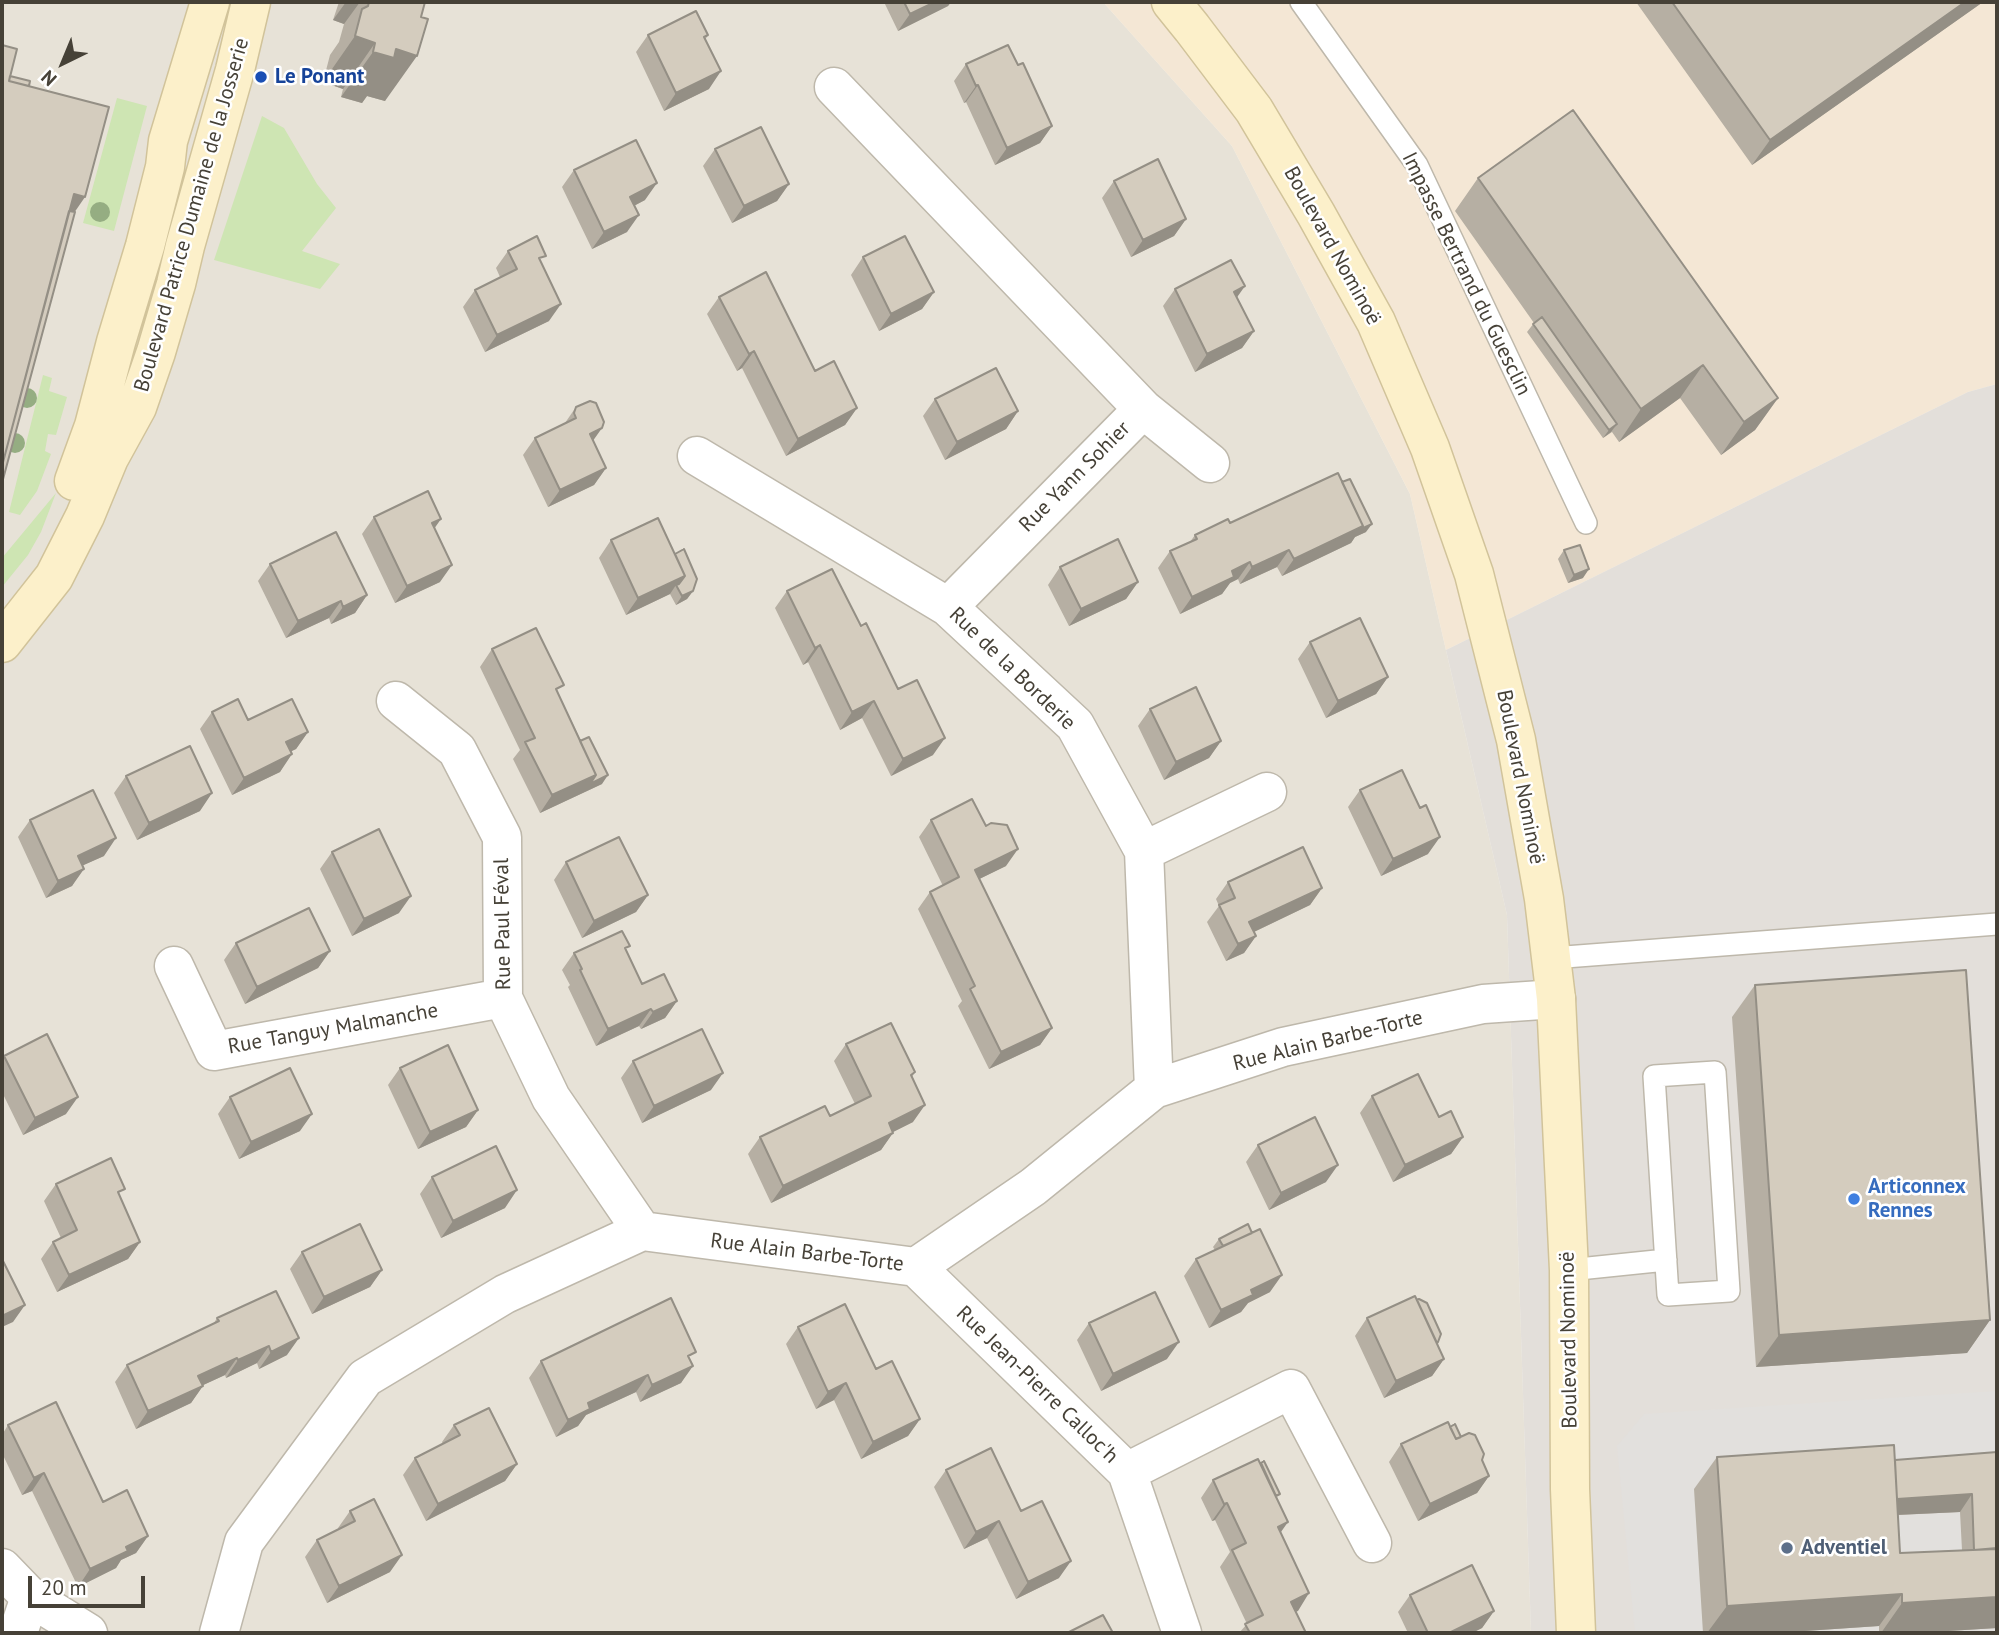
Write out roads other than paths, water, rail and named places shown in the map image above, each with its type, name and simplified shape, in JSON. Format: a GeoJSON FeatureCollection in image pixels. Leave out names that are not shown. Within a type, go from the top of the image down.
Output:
{"type":"FeatureCollection","features":[{"type":"Feature","properties":{"kind":"street","name":"Boulevard Patrice Dumaine de la Josserie"},"geometry":{"type":"LineString","coordinates":[[2,603],[51,534],[67,503],[94,426],[158,200],[168,141],[210,2]]}},
{"type":"Feature","properties":{"kind":"street","name":"Boulevard Patrice Dumaine de la Josserie"},"geometry":{"type":"LineString","coordinates":[[2,643],[54,577],[85,516],[109,458],[137,407],[176,284],[251,2]]}},
{"type":"Feature","properties":{"kind":"street","name":"Boulevard Nominoë"},"geometry":{"type":"LineString","coordinates":[[1171,2],[1254,110],[1376,322],[1430,448],[1474,574],[1516,740],[1544,899],[1556,999],[1569,1270],[1570,1489],[1576,1633]]}},
{"type":"Feature","properties":{"kind":"street"},"geometry":{"type":"LineString","coordinates":[[834,87],[1143,409]]}},
{"type":"Feature","properties":{"kind":"street","name":"Rue Yann Sohier"},"geometry":{"type":"LineString","coordinates":[[948,607],[1143,409],[1210,463]]}},
{"type":"Feature","properties":{"kind":"street","name":"Rue de la Borderie"},"geometry":{"type":"LineString","coordinates":[[697,456],[948,607],[1074,725],[1144,851],[1154,1089]]}},
{"type":"Feature","properties":{"kind":"street","name":"Rue Paul Féval"},"geometry":{"type":"LineString","coordinates":[[396,701],[457,750],[502,837],[503,998],[551,1098],[642,1231]]}},
{"type":"Feature","properties":{"kind":"street"},"geometry":{"type":"LineString","coordinates":[[1144,851],[1268,792]]}},
{"type":"Feature","properties":{"kind":"street","name":"Rue Tanguy Malmanche"},"geometry":{"type":"LineString","coordinates":[[174,966],[214,1051],[503,998]]}},
{"type":"Feature","properties":{"kind":"street","name":"Rue Alain Barbe-Torte"},"geometry":{"type":"LineString","coordinates":[[642,1231],[916,1267],[1033,1188],[1154,1089],[1283,1047],[1483,1004],[1556,999]]}},
{"type":"Feature","properties":{"kind":"street"},"geometry":{"type":"LineString","coordinates":[[219,1633],[244,1542],[365,1378],[505,1294],[642,1231]]}},
{"type":"Feature","properties":{"kind":"street","name":"Rue Jean-Pierre Calloc'h"},"geometry":{"type":"LineString","coordinates":[[916,1267],[1127,1472],[1182,1633]]}},
{"type":"Feature","properties":{"kind":"street"},"geometry":{"type":"LineString","coordinates":[[1127,1472],[1291,1390],[1372,1543]]}},
{"type":"Feature","properties":{"kind":"street"},"geometry":{"type":"LineString","coordinates":[[2,1568],[30,1597],[88,1633]]}},
{"type":"Feature","properties":{"kind":"street"},"geometry":{"type":"LineString","coordinates":[[18,1633],[30,1597]]}},
{"type":"Feature","properties":{"kind":"lane","name":"Impasse Bertrand du Guesclin"},"geometry":{"type":"LineString","coordinates":[[1301,2],[1417,165],[1586,523]]}},
{"type":"Feature","properties":{"kind":"lane"},"geometry":{"type":"LineString","coordinates":[[1552,958],[1997,924]]}},
{"type":"Feature","properties":{"kind":"lane"},"geometry":{"type":"LineString","coordinates":[[1715,1072],[1729,1291],[1668,1295],[1666,1260],[1654,1076],[1715,1072]]}},
{"type":"Feature","properties":{"kind":"lane"},"geometry":{"type":"LineString","coordinates":[[1569,1270],[1666,1260]]}},
{"type":"Feature","properties":{"kind":"place","name":"Le Ponant"},"geometry":{"type":"Point","coordinates":[261,77]}},
{"type":"Feature","properties":{"kind":"place","name":"Articonnex Rennes"},"geometry":{"type":"Point","coordinates":[1854,1199]}},
{"type":"Feature","properties":{"kind":"place","name":"Adventiel"},"geometry":{"type":"Point","coordinates":[1787,1548]}}]}
